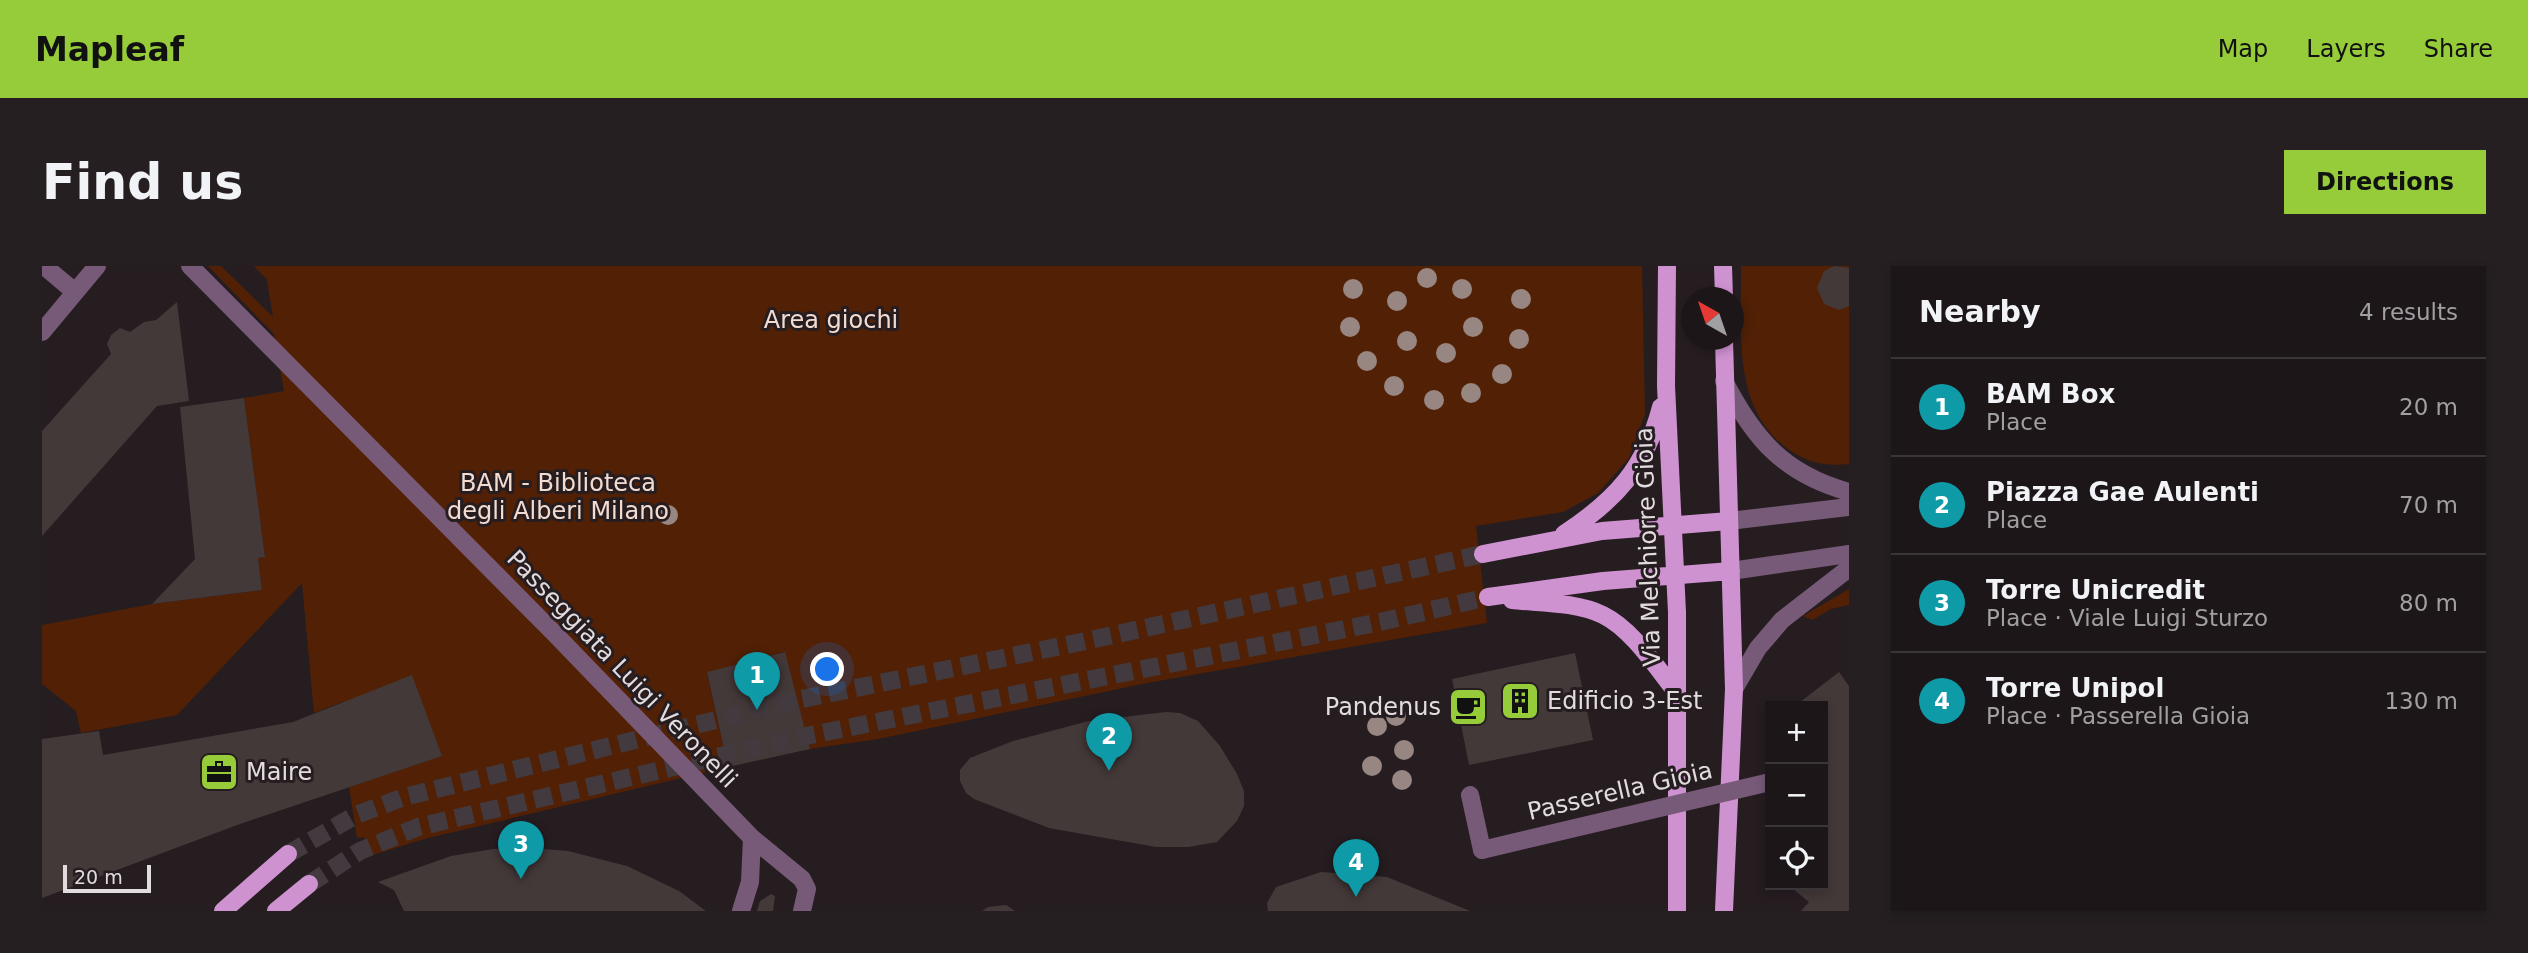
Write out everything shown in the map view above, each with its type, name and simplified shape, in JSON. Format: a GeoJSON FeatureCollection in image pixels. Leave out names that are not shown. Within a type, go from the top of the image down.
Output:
{"type":"FeatureCollection","features":[{"type":"Feature","properties":{"kind":"main road","name":"Via Melchiorre Gioia"},"geometry":{"type":"LineString","coordinates":[[1667,266],[1666,386],[1677,693],[1678,911]]}},
{"type":"Feature","properties":{"kind":"main road"},"geometry":{"type":"LineString","coordinates":[[1723,266],[1724,287]]}},
{"type":"Feature","properties":{"kind":"main road"},"geometry":{"type":"LineString","coordinates":[[1724,350],[1734,689],[1724,911]]}},
{"type":"Feature","properties":{"kind":"main road"},"geometry":{"type":"LineString","coordinates":[[1558,537],[1597,510],[1632,475],[1654,432],[1666,386]]}},
{"type":"Feature","properties":{"kind":"main road"},"geometry":{"type":"LineString","coordinates":[[1483,554],[1558,537],[1729,521]]}},
{"type":"Feature","properties":{"kind":"main road"},"geometry":{"type":"LineString","coordinates":[[1677,693],[1623,630],[1603,615],[1568,606],[1488,597],[1731,571]]}},
{"type":"Feature","properties":{"kind":"main road"},"geometry":{"type":"LineString","coordinates":[[223,911],[288,854]]}},
{"type":"Feature","properties":{"kind":"main road"},"geometry":{"type":"LineString","coordinates":[[276,911],[309,884]]}},
{"type":"Feature","properties":{"kind":"street"},"geometry":{"type":"LineString","coordinates":[[44,266],[75,292]]}},
{"type":"Feature","properties":{"kind":"street"},"geometry":{"type":"LineString","coordinates":[[42,332],[97,266]]}},
{"type":"Feature","properties":{"kind":"street","name":"Passeggiata Luigi Veronelli"},"geometry":{"type":"LineString","coordinates":[[190,266],[752,838],[805,884],[807,895],[802,911]]}},
{"type":"Feature","properties":{"kind":"street"},"geometry":{"type":"LineString","coordinates":[[1724,381],[1753,431],[1770,450],[1804,476],[1849,492]]}},
{"type":"Feature","properties":{"kind":"street"},"geometry":{"type":"LineString","coordinates":[[1729,521],[1849,507]]}},
{"type":"Feature","properties":{"kind":"street"},"geometry":{"type":"LineString","coordinates":[[1731,571],[1849,554]]}},
{"type":"Feature","properties":{"kind":"street"},"geometry":{"type":"LineString","coordinates":[[1734,689],[1758,648],[1782,620],[1849,568]]}},
{"type":"Feature","properties":{"kind":"street","name":"Passerella Gioia"},"geometry":{"type":"LineString","coordinates":[[1470,795],[1482,850],[1765,783]]}},
{"type":"Feature","properties":{"kind":"street"},"geometry":{"type":"LineString","coordinates":[[741,911],[750,882],[752,838]]}},
{"type":"Feature","properties":{"kind":"green space","name":"BAM - Biblioteca degli Alberi Milano"},"geometry":{"type":"Polygon","coordinates":[[[208,266],[221,266],[273,317],[267,280],[254,266],[1642,266],[1645,414],[1629,458],[1598,493],[1563,512],[1476,526],[1487,623],[1147,683],[878,739],[810,749],[784,652],[707,673],[728,767],[424,839],[370,856],[364,837],[357,838],[349,787],[441,756],[342,702],[314,713],[302,583],[177,715],[81,733],[76,711],[42,684],[42,625],[152,604],[262,590],[258,558],[265,557],[244,398],[284,391],[274,334],[208,266]]]}},
{"type":"Feature","properties":{"kind":"green space"},"geometry":{"type":"Polygon","coordinates":[[[1741,266],[1849,266],[1849,464],[1831,465],[1807,460],[1784,446],[1767,429],[1755,409],[1747,387],[1742,350],[1744,287],[1741,287],[1741,266]]]}},
{"type":"Feature","properties":{"kind":"green space"},"geometry":{"type":"Polygon","coordinates":[[[1849,589],[1849,605],[1831,609],[1812,620],[1803,616],[1849,589]]]}},
{"type":"Feature","properties":{"kind":"building"},"geometry":{"type":"Polygon","coordinates":[[[1835,266],[1849,268],[1849,306],[1839,310],[1824,304],[1817,288],[1824,271],[1835,266]]]}},
{"type":"Feature","properties":{"kind":"building"},"geometry":{"type":"Polygon","coordinates":[[[177,302],[189,401],[157,406],[42,536],[42,431],[111,354],[107,344],[111,335],[120,328],[130,332],[144,322],[156,320],[177,302]]]}},
{"type":"Feature","properties":{"kind":"building"},"geometry":{"type":"Polygon","coordinates":[[[244,398],[265,557],[258,558],[262,590],[152,604],[195,559],[180,407],[244,398]]]}},
{"type":"Feature","properties":{"kind":"building"},"geometry":{"type":"Polygon","coordinates":[[[785,652],[810,749],[728,767],[707,672],[785,652]]]}},
{"type":"Feature","properties":{"kind":"building","name":"Edificio 3-Est"},"geometry":{"type":"Polygon","coordinates":[[[1575,653],[1593,740],[1469,765],[1452,679],[1575,653]]]}},
{"type":"Feature","properties":{"kind":"building"},"geometry":{"type":"Polygon","coordinates":[[[1839,672],[1849,686],[1849,911],[1801,911],[1809,902],[1794,890],[1828,890],[1828,701],[1801,701],[1839,672]]]}},
{"type":"Feature","properties":{"kind":"building","name":"Maire"},"geometry":{"type":"Polygon","coordinates":[[[412,675],[442,756],[240,824],[42,898],[42,739],[99,731],[103,755],[293,722],[412,675]]]}},
{"type":"Feature","properties":{"kind":"building"},"geometry":{"type":"Polygon","coordinates":[[[1166,712],[1180,713],[1198,721],[1220,746],[1244,791],[1244,806],[1237,821],[1217,842],[1188,847],[1156,847],[1049,828],[974,799],[966,793],[960,781],[960,770],[970,758],[1013,741],[1089,721],[1166,712]]]}},
{"type":"Feature","properties":{"kind":"building"},"geometry":{"type":"Polygon","coordinates":[[[493,849],[568,851],[627,866],[679,891],[706,911],[404,911],[394,890],[378,882],[451,856],[493,849]]]}},
{"type":"Feature","properties":{"kind":"building"},"geometry":{"type":"Polygon","coordinates":[[[1321,872],[1387,877],[1470,911],[1268,911],[1267,903],[1276,887],[1321,872]]]}},
{"type":"Feature","properties":{"kind":"building"},"geometry":{"type":"Polygon","coordinates":[[[771,894],[775,896],[773,911],[757,911],[760,901],[771,894]]]}},
{"type":"Feature","properties":{"kind":"building"},"geometry":{"type":"Polygon","coordinates":[[[1006,905],[1015,911],[982,911],[988,907],[1006,905]]]}},
{"type":"Feature","properties":{"kind":"tunnel"},"geometry":{"type":"LineString","coordinates":[[288,854],[356,815],[404,797],[797,700],[1081,642],[1483,554]]}},
{"type":"Feature","properties":{"kind":"tunnel"},"geometry":{"type":"LineString","coordinates":[[309,884],[360,851],[418,827],[806,736],[1380,622],[1488,597]]}},
{"type":"Feature","properties":{"kind":"place","name":"Edificio 3-Est"},"geometry":{"type":"Point","coordinates":[1520,701]}},
{"type":"Feature","properties":{"kind":"place","name":"Pandenus"},"geometry":{"type":"Point","coordinates":[1468,707]}},
{"type":"Feature","properties":{"kind":"place","name":"BAM Box"},"geometry":{"type":"Point","coordinates":[757,710]}},
{"type":"Feature","properties":{"kind":"place","name":"Piazza Gae Aulenti"},"geometry":{"type":"Point","coordinates":[1109,771]}},
{"type":"Feature","properties":{"kind":"place","name":"Maire"},"geometry":{"type":"Point","coordinates":[219,772]}},
{"type":"Feature","properties":{"kind":"place","name":"Torre Unicredit"},"geometry":{"type":"Point","coordinates":[521,879]}},
{"type":"Feature","properties":{"kind":"place","name":"Torre Unipol"},"geometry":{"type":"Point","coordinates":[1356,897]}},
{"type":"Feature","properties":{"kind":"park label","name":"Area giochi"},"geometry":{"type":"Point","coordinates":[831,320]}}]}
